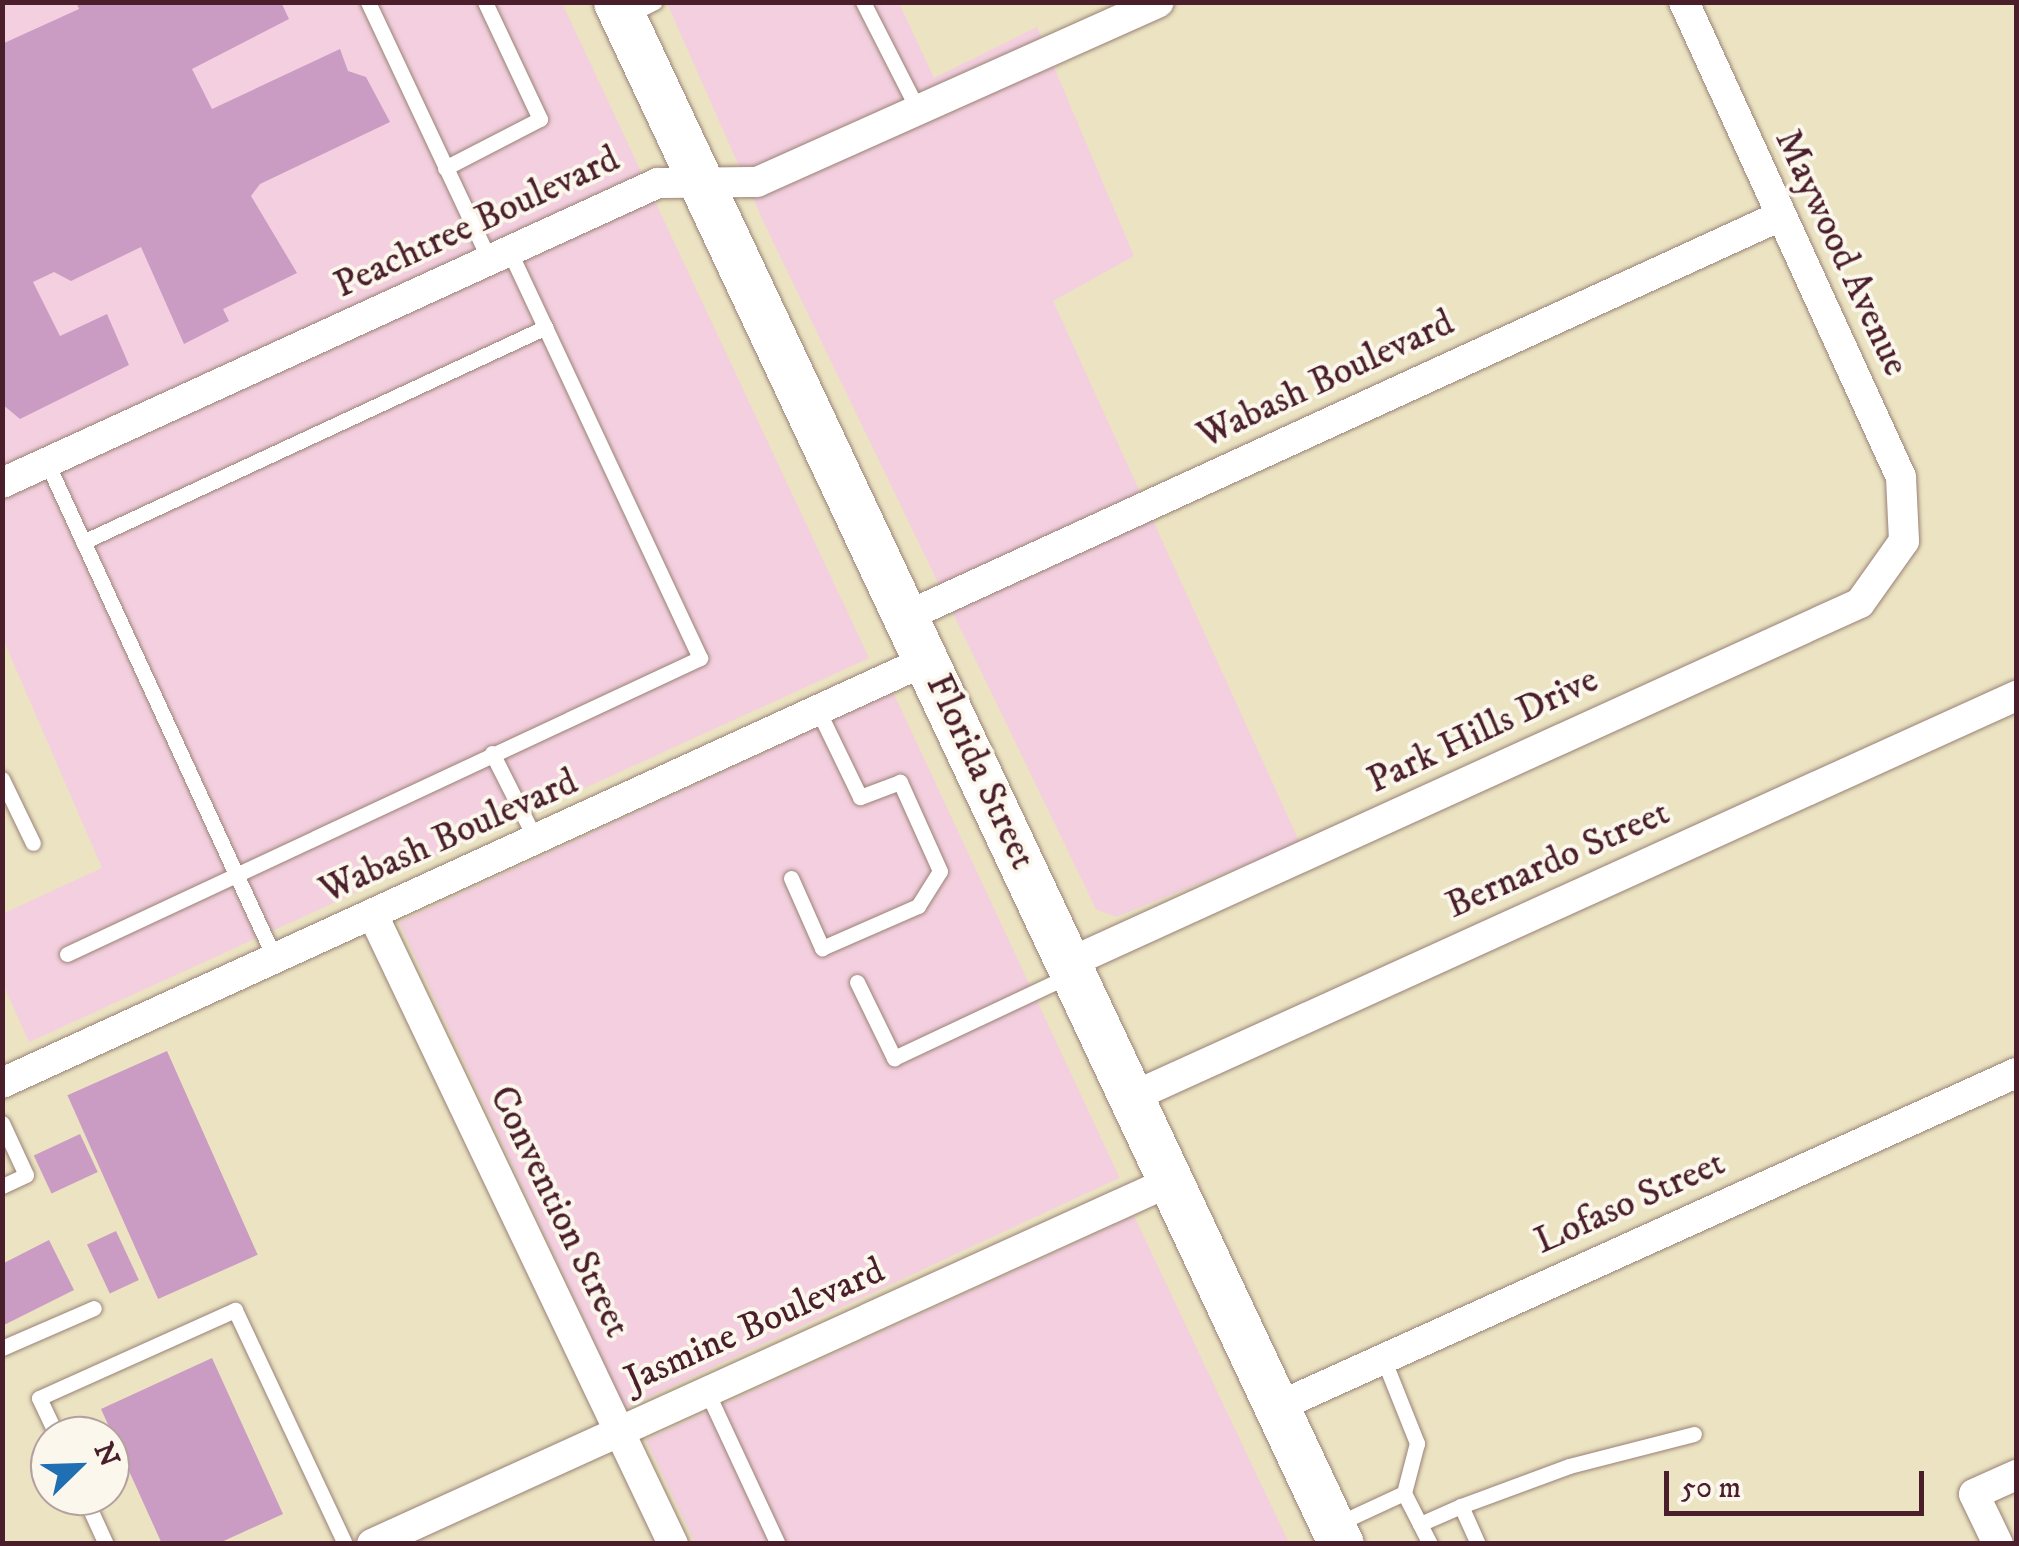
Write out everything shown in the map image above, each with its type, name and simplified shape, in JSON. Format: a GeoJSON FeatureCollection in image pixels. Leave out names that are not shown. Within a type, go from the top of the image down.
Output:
{"type":"FeatureCollection","features":[{"type":"Feature","properties":{"kind":"main road","name":"Florida Street"},"geometry":{"type":"LineString","coordinates":[[632,8],[702,182],[1337,1535]]}},
{"type":"Feature","properties":{"kind":"street","name":"Peachtree Boulevard"},"geometry":{"type":"LineString","coordinates":[[2,483],[48,466],[658,183],[757,182],[1159,2]]}},
{"type":"Feature","properties":{"kind":"street","name":"Maywood Avenue"},"geometry":{"type":"LineString","coordinates":[[1684,2],[1778,217],[1901,476],[1904,541]]}},
{"type":"Feature","properties":{"kind":"street","name":"Wabash Boulevard"},"geometry":{"type":"LineString","coordinates":[[907,616],[1778,217]]}},
{"type":"Feature","properties":{"kind":"street","name":"Park Hills Drive"},"geometry":{"type":"LineString","coordinates":[[1071,968],[1860,603],[1904,541]]}},
{"type":"Feature","properties":{"kind":"street","name":"Wabash Boulevard"},"geometry":{"type":"LineString","coordinates":[[2,1083],[537,842],[927,660]]}},
{"type":"Feature","properties":{"kind":"street","name":"Bernardo Street"},"geometry":{"type":"LineString","coordinates":[[1132,1096],[2016,696]]}},
{"type":"Feature","properties":{"kind":"street","name":"Convention Street"},"geometry":{"type":"LineString","coordinates":[[373,915],[673,1544]]}},
{"type":"Feature","properties":{"kind":"street","name":"Lofaso Street"},"geometry":{"type":"LineString","coordinates":[[1277,1407],[2016,1072]]}},
{"type":"Feature","properties":{"kind":"street","name":"Jasmine Boulevard"},"geometry":{"type":"LineString","coordinates":[[372,1544],[1171,1180]]}},
{"type":"Feature","properties":{"kind":"street"},"geometry":{"type":"LineString","coordinates":[[1998,1544],[1974,1494],[2016,1475]]}},
{"type":"Feature","properties":{"kind":"lane"},"geometry":{"type":"LineString","coordinates":[[67,954],[700,658],[546,326],[445,168],[368,2]]}},
{"type":"Feature","properties":{"kind":"lane"},"geometry":{"type":"LineString","coordinates":[[445,168],[540,119],[485,2]]}},
{"type":"Feature","properties":{"kind":"lane"},"geometry":{"type":"LineString","coordinates":[[863,2],[918,110]]}},
{"type":"Feature","properties":{"kind":"lane"},"geometry":{"type":"LineString","coordinates":[[83,542],[546,326]]}},
{"type":"Feature","properties":{"kind":"lane"},"geometry":{"type":"LineString","coordinates":[[48,466],[239,873],[275,960]]}},
{"type":"Feature","properties":{"kind":"lane"},"geometry":{"type":"LineString","coordinates":[[791,878],[822,948],[918,906],[940,871],[900,782],[860,798],[818,710]]}},
{"type":"Feature","properties":{"kind":"lane"},"geometry":{"type":"LineString","coordinates":[[492,753],[537,842]]}},
{"type":"Feature","properties":{"kind":"lane"},"geometry":{"type":"LineString","coordinates":[[2,778],[34,842]]}},
{"type":"Feature","properties":{"kind":"lane"},"geometry":{"type":"LineString","coordinates":[[857,982],[894,1058],[1071,968]]}},
{"type":"Feature","properties":{"kind":"lane"},"geometry":{"type":"LineString","coordinates":[[2,1123],[26,1175],[2,1186]]}},
{"type":"Feature","properties":{"kind":"lane"},"geometry":{"type":"LineString","coordinates":[[2,1348],[94,1308]]}},
{"type":"Feature","properties":{"kind":"lane"},"geometry":{"type":"LineString","coordinates":[[48,1416],[39,1398],[235,1310],[346,1544]]}},
{"type":"Feature","properties":{"kind":"lane"},"geometry":{"type":"LineString","coordinates":[[1383,1358],[1417,1443],[1404,1493],[1430,1544]]}},
{"type":"Feature","properties":{"kind":"lane"},"geometry":{"type":"LineString","coordinates":[[707,1392],[778,1544]]}},
{"type":"Feature","properties":{"kind":"lane"},"geometry":{"type":"LineString","coordinates":[[1420,1524],[1569,1466],[1694,1434]]}},
{"type":"Feature","properties":{"kind":"lane"},"geometry":{"type":"LineString","coordinates":[[1337,1535],[1404,1493]]}},
{"type":"Feature","properties":{"kind":"lane"},"geometry":{"type":"LineString","coordinates":[[1461,1506],[1478,1544]]}},
{"type":"Feature","properties":{"kind":"lane"},"geometry":{"type":"LineString","coordinates":[[93,1516],[106,1544]]}},
{"type":"Feature","properties":{"kind":"shaded area"},"geometry":{"type":"Polygon","coordinates":[[[3,3],[562,3],[869,658],[29,1042],[3,984],[2,914],[102,868],[3,639],[3,3]]]}},
{"type":"Feature","properties":{"kind":"shaded area"},"geometry":{"type":"Polygon","coordinates":[[[667,3],[899,3],[934,78],[1037,27],[1134,256],[1053,301],[1300,843],[1116,917],[1096,909],[765,225],[667,3]]]}},
{"type":"Feature","properties":{"kind":"shaded area"},"geometry":{"type":"Polygon","coordinates":[[[893,692],[1120,1178],[626,1408],[399,922],[893,692]]]}},
{"type":"Feature","properties":{"kind":"shaded area"},"geometry":{"type":"Polygon","coordinates":[[[1134,1216],[1289,1543],[695,1543],[646,1440],[1134,1216]]]}},
{"type":"Feature","properties":{"kind":"building"},"geometry":{"type":"Polygon","coordinates":[[[76,2],[281,2],[289,19],[192,69],[212,109],[340,49],[348,71],[366,77],[390,122],[260,184],[251,196],[297,273],[223,309],[229,321],[184,344],[141,247],[71,281],[54,272],[33,282],[60,336],[107,314],[129,365],[20,419],[2,404],[2,44],[79,9],[76,2]]]}},
{"type":"Feature","properties":{"kind":"building"},"geometry":{"type":"Polygon","coordinates":[[[167,1051],[258,1255],[158,1299],[67,1095],[167,1051]]]}},
{"type":"Feature","properties":{"kind":"building"},"geometry":{"type":"Polygon","coordinates":[[[80,1134],[98,1172],[52,1194],[34,1156],[80,1134]]]}},
{"type":"Feature","properties":{"kind":"building"},"geometry":{"type":"Polygon","coordinates":[[[116,1231],[139,1280],[110,1293],[87,1245],[116,1231]]]}},
{"type":"Feature","properties":{"kind":"building"},"geometry":{"type":"Polygon","coordinates":[[[49,1240],[74,1290],[2,1326],[2,1264],[49,1240]]]}},
{"type":"Feature","properties":{"kind":"building"},"geometry":{"type":"Polygon","coordinates":[[[212,1358],[283,1514],[217,1544],[162,1544],[130,1473],[130,1416],[104,1416],[101,1409],[212,1358]]]}}]}
